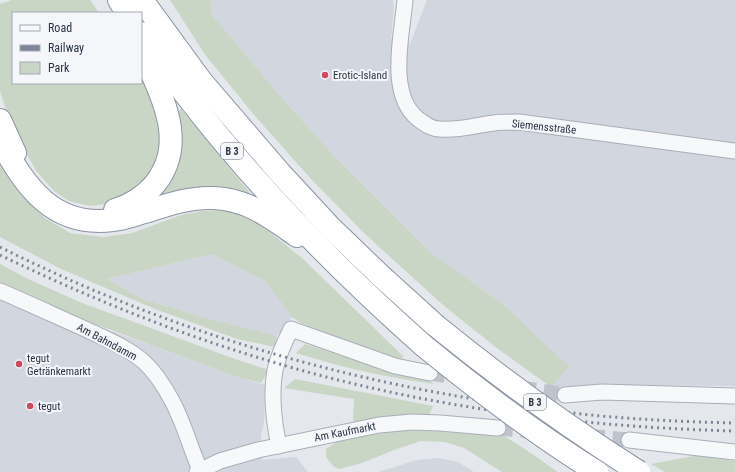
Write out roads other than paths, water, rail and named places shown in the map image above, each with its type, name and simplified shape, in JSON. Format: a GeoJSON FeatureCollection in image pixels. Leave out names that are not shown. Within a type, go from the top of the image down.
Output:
{"type":"FeatureCollection","features":[{"type":"Feature","properties":{"kind":"highway","name":"B 3"},"geometry":{"type":"LineString","coordinates":[[119,0],[133,8]]}},
{"type":"Feature","properties":{"kind":"highway","name":"B 3"},"geometry":{"type":"LineString","coordinates":[[142,18],[202,82],[281,174],[330,227],[435,325],[473,356],[542,408],[639,472]]}},
{"type":"Feature","properties":{"kind":"highway","name":"B 3"},"geometry":{"type":"LineString","coordinates":[[142,34],[168,72],[210,125],[257,179],[332,260],[376,303],[424,346],[491,399],[597,472]]}},
{"type":"Feature","properties":{"kind":"highway"},"geometry":{"type":"LineString","coordinates":[[0,120],[19,161],[27,173],[44,192],[58,202],[74,209],[98,212],[122,208],[133,203],[159,179],[168,159],[172,137],[168,115],[142,50]]}},
{"type":"Feature","properties":{"kind":"highway"},"geometry":{"type":"LineString","coordinates":[[0,141],[12,163],[38,196],[47,204],[66,215],[87,220],[105,221],[122,218],[184,200],[212,198],[226,199],[252,207],[264,213],[332,260]]}},
{"type":"Feature","properties":{"kind":"street","name":"Siemensstraße"},"geometry":{"type":"LineString","coordinates":[[405,0],[399,63],[399,85],[410,110],[414,116],[426,126],[449,130],[496,123],[519,122],[735,151]]}},
{"type":"Feature","properties":{"kind":"street","name":"Siemensstraße"},"geometry":{"type":"LineString","coordinates":[[401,37],[417,0]]}},
{"type":"Feature","properties":{"kind":"street","name":"Am Bahndamm"},"geometry":{"type":"LineString","coordinates":[[0,291],[113,342],[132,352],[145,363],[157,376],[171,399],[184,427],[199,472]]}},
{"type":"Feature","properties":{"kind":"street"},"geometry":{"type":"LineString","coordinates":[[279,446],[276,434],[274,399],[275,372],[282,347],[291,329],[395,366],[430,373]]}},
{"type":"Feature","properties":{"kind":"street"},"geometry":{"type":"LineString","coordinates":[[565,395],[602,392],[735,396]]}},
{"type":"Feature","properties":{"kind":"street","name":"Am Kaufmarkt"},"geometry":{"type":"LineString","coordinates":[[199,472],[220,460],[258,450],[380,425],[399,423],[440,423],[498,428]]}},
{"type":"Feature","properties":{"kind":"street"},"geometry":{"type":"LineString","coordinates":[[629,440],[735,452]]}},
{"type":"Feature","properties":{"kind":"tunnel"},"geometry":{"type":"LineString","coordinates":[[430,373],[565,395]]}},
{"type":"Feature","properties":{"kind":"tunnel"},"geometry":{"type":"LineString","coordinates":[[498,428],[629,440]]}},
{"type":"Feature","properties":{"kind":"railway"},"geometry":{"type":"LineString","coordinates":[[0,247],[63,277],[127,304],[192,328],[325,368],[392,384],[460,397],[565,412],[635,419],[735,423]]}},
{"type":"Feature","properties":{"kind":"railway"},"geometry":{"type":"LineString","coordinates":[[0,255],[97,299],[196,337],[263,359],[379,390],[496,411],[556,419],[675,429],[735,431]]}},
{"type":"Feature","properties":{"kind":"place","name":"Erotic-Island"},"geometry":{"type":"Point","coordinates":[325,75]}},
{"type":"Feature","properties":{"kind":"place","name":"tegut Getränkemarkt"},"geometry":{"type":"Point","coordinates":[19,364]}},
{"type":"Feature","properties":{"kind":"place","name":"tegut"},"geometry":{"type":"Point","coordinates":[30,406]}}]}
